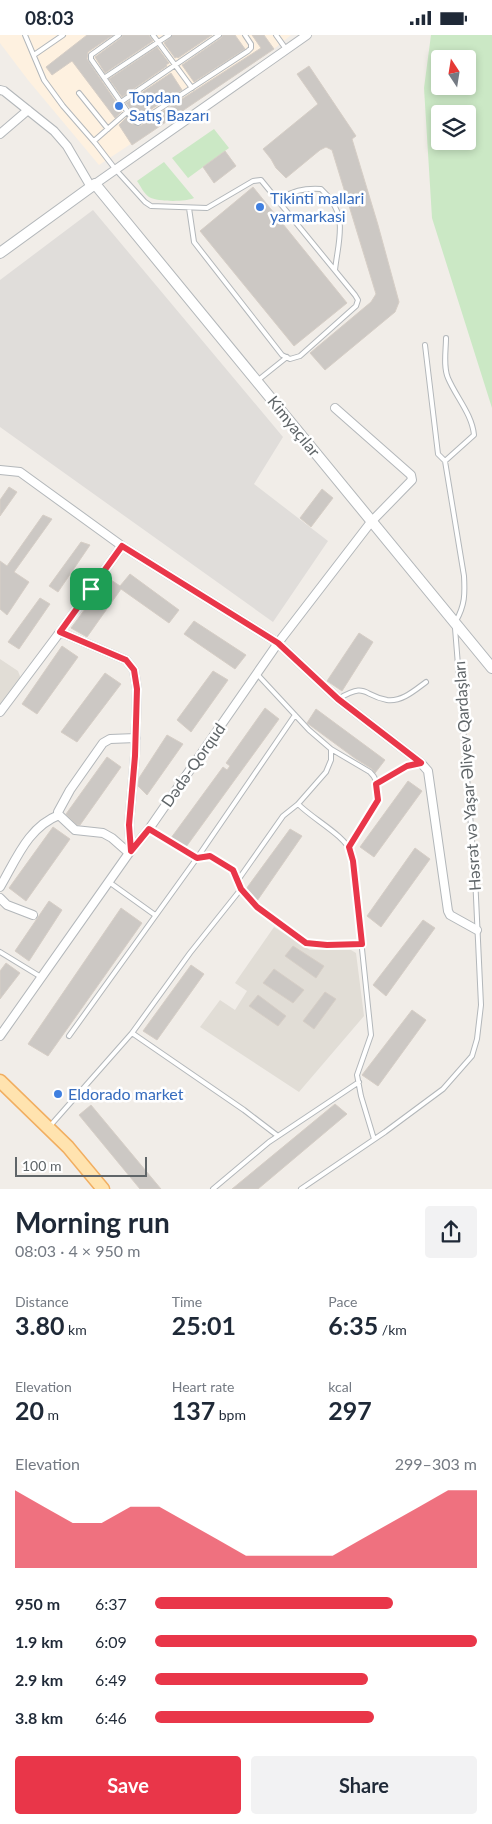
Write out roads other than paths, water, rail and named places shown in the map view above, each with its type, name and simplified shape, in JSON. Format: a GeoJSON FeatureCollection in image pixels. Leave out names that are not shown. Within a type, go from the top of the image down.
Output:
{"type":"FeatureCollection","features":[{"type":"Feature","properties":{"kind":"main road"},"geometry":{"type":"LineString","coordinates":[[0,1081],[49,1127],[103,1189]]}},
{"type":"Feature","properties":{"kind":"street"},"geometry":{"type":"LineString","coordinates":[[0,253],[307,35]]}},
{"type":"Feature","properties":{"kind":"street"},"geometry":{"type":"LineString","coordinates":[[0,90],[4,91],[54,131],[67,146],[93,186]]}},
{"type":"Feature","properties":{"kind":"street"},"geometry":{"type":"LineString","coordinates":[[0,134],[28,110]]}},
{"type":"Feature","properties":{"kind":"street","name":"Kimyaçılar"},"geometry":{"type":"LineString","coordinates":[[93,186],[257,381],[492,668]]}},
{"type":"Feature","properties":{"kind":"street","name":"Dədə-Qorqud"},"geometry":{"type":"LineString","coordinates":[[0,1036],[130,852],[149,829],[278,643],[371,522],[412,481],[412,477],[335,408]]}},
{"type":"Feature","properties":{"kind":"street"},"geometry":{"type":"LineString","coordinates":[[0,470],[20,472],[122,546],[278,643],[338,699],[421,763]]}},
{"type":"Feature","properties":{"kind":"street"},"geometry":{"type":"LineString","coordinates":[[0,712],[122,546]]}},
{"type":"Feature","properties":{"kind":"street"},"geometry":{"type":"LineString","coordinates":[[60,632],[126,660],[134,670],[137,689],[136,738],[129,825],[130,852]]}},
{"type":"Feature","properties":{"kind":"street"},"geometry":{"type":"LineString","coordinates":[[130,852],[103,833],[75,830],[58,812],[62,803],[103,743],[110,739],[136,738]]}},
{"type":"Feature","properties":{"kind":"street","name":"Həsrət və Yaşar Əliyev Qardaşları"},"geometry":{"type":"LineString","coordinates":[[421,763],[428,771],[448,911],[450,915],[477,930]]}},
{"type":"Feature","properties":{"kind":"street"},"geometry":{"type":"LineString","coordinates":[[0,887],[21,849],[37,829],[48,819],[59,815]]}},
{"type":"Feature","properties":{"kind":"street"},"geometry":{"type":"LineString","coordinates":[[0,899],[7,905],[32,915]]}},
{"type":"Feature","properties":{"kind":"lane"},"geometry":{"type":"LineString","coordinates":[[25,35],[44,80],[63,106],[144,202],[150,206],[207,208],[252,181],[261,181],[355,295],[358,300],[356,306],[300,356],[290,359],[282,355],[194,242],[189,208]]}},
{"type":"Feature","properties":{"kind":"lane"},"geometry":{"type":"LineString","coordinates":[[34,55],[63,35]]}},
{"type":"Feature","properties":{"kind":"lane"},"geometry":{"type":"LineString","coordinates":[[119,35],[91,55],[91,59],[136,123],[141,123],[248,51],[251,48],[245,35]]}},
{"type":"Feature","properties":{"kind":"lane"},"geometry":{"type":"LineString","coordinates":[[153,35],[192,89]]}},
{"type":"Feature","properties":{"kind":"lane"},"geometry":{"type":"LineString","coordinates":[[104,78],[169,35]]}},
{"type":"Feature","properties":{"kind":"lane"},"geometry":{"type":"LineString","coordinates":[[121,102],[219,35]]}},
{"type":"Feature","properties":{"kind":"lane"},"geometry":{"type":"LineString","coordinates":[[276,35],[287,51]]}},
{"type":"Feature","properties":{"kind":"lane"},"geometry":{"type":"LineString","coordinates":[[79,93],[108,129]]}},
{"type":"Feature","properties":{"kind":"lane"},"geometry":{"type":"LineString","coordinates":[[94,141],[127,111]]}},
{"type":"Feature","properties":{"kind":"lane"},"geometry":{"type":"LineString","coordinates":[[278,200],[296,190],[308,188],[322,189],[332,199],[338,210],[341,224],[335,270]]}},
{"type":"Feature","properties":{"kind":"lane"},"geometry":{"type":"LineString","coordinates":[[445,461],[474,435],[473,427],[447,375],[446,338]]}},
{"type":"Feature","properties":{"kind":"lane"},"geometry":{"type":"LineString","coordinates":[[425,345],[438,454],[445,461],[464,584],[462,610],[455,623]]}},
{"type":"Feature","properties":{"kind":"lane"},"geometry":{"type":"LineString","coordinates":[[257,381],[287,357]]}},
{"type":"Feature","properties":{"kind":"lane","name":"Həsrət və Yaşar Əliyev Qardaşları"},"geometry":{"type":"LineString","coordinates":[[300,1189],[443,1089],[472,1055],[477,1039],[481,1005],[476,876],[455,623]]}},
{"type":"Feature","properties":{"kind":"lane"},"geometry":{"type":"LineString","coordinates":[[256,673],[331,749],[370,772],[375,777],[378,800],[349,847]]}},
{"type":"Feature","properties":{"kind":"lane"},"geometry":{"type":"LineString","coordinates":[[338,699],[362,689],[386,700],[394,700],[409,695],[426,682]]}},
{"type":"Feature","properties":{"kind":"lane"},"geometry":{"type":"LineString","coordinates":[[69,1036],[197,858],[296,715]]}},
{"type":"Feature","properties":{"kind":"lane"},"geometry":{"type":"LineString","coordinates":[[238,880],[284,815],[298,804],[326,773],[331,760],[331,749]]}},
{"type":"Feature","properties":{"kind":"lane"},"geometry":{"type":"LineString","coordinates":[[376,784],[407,766],[421,763]]}},
{"type":"Feature","properties":{"kind":"lane"},"geometry":{"type":"LineString","coordinates":[[298,804],[349,847],[353,861],[371,1035],[358,1069],[358,1082],[374,1139]]}},
{"type":"Feature","properties":{"kind":"lane"},"geometry":{"type":"LineString","coordinates":[[149,829],[197,858],[210,856],[233,870],[241,889],[257,907],[306,943],[327,945],[362,944]]}},
{"type":"Feature","properties":{"kind":"lane"},"geometry":{"type":"LineString","coordinates":[[109,882],[155,915]]}},
{"type":"Feature","properties":{"kind":"lane"},"geometry":{"type":"LineString","coordinates":[[49,1127],[132,1033],[190,953],[241,889]]}},
{"type":"Feature","properties":{"kind":"lane"},"geometry":{"type":"LineString","coordinates":[[0,952],[41,977]]}},
{"type":"Feature","properties":{"kind":"lane"},"geometry":{"type":"LineString","coordinates":[[132,1033],[244,1110],[278,1136]]}},
{"type":"Feature","properties":{"kind":"lane"},"geometry":{"type":"LineString","coordinates":[[213,1189],[278,1136],[358,1082]]}},
{"type":"Feature","properties":{"kind":"place","name":"Topdan Satış Bazarı"},"geometry":{"type":"Point","coordinates":[119,106]}},
{"type":"Feature","properties":{"kind":"place","name":"Tikinti mallari yarmarkasi"},"geometry":{"type":"Point","coordinates":[260,207]}},
{"type":"Feature","properties":{"kind":"place","name":"Eldorado market"},"geometry":{"type":"Point","coordinates":[58,1094]}}]}
